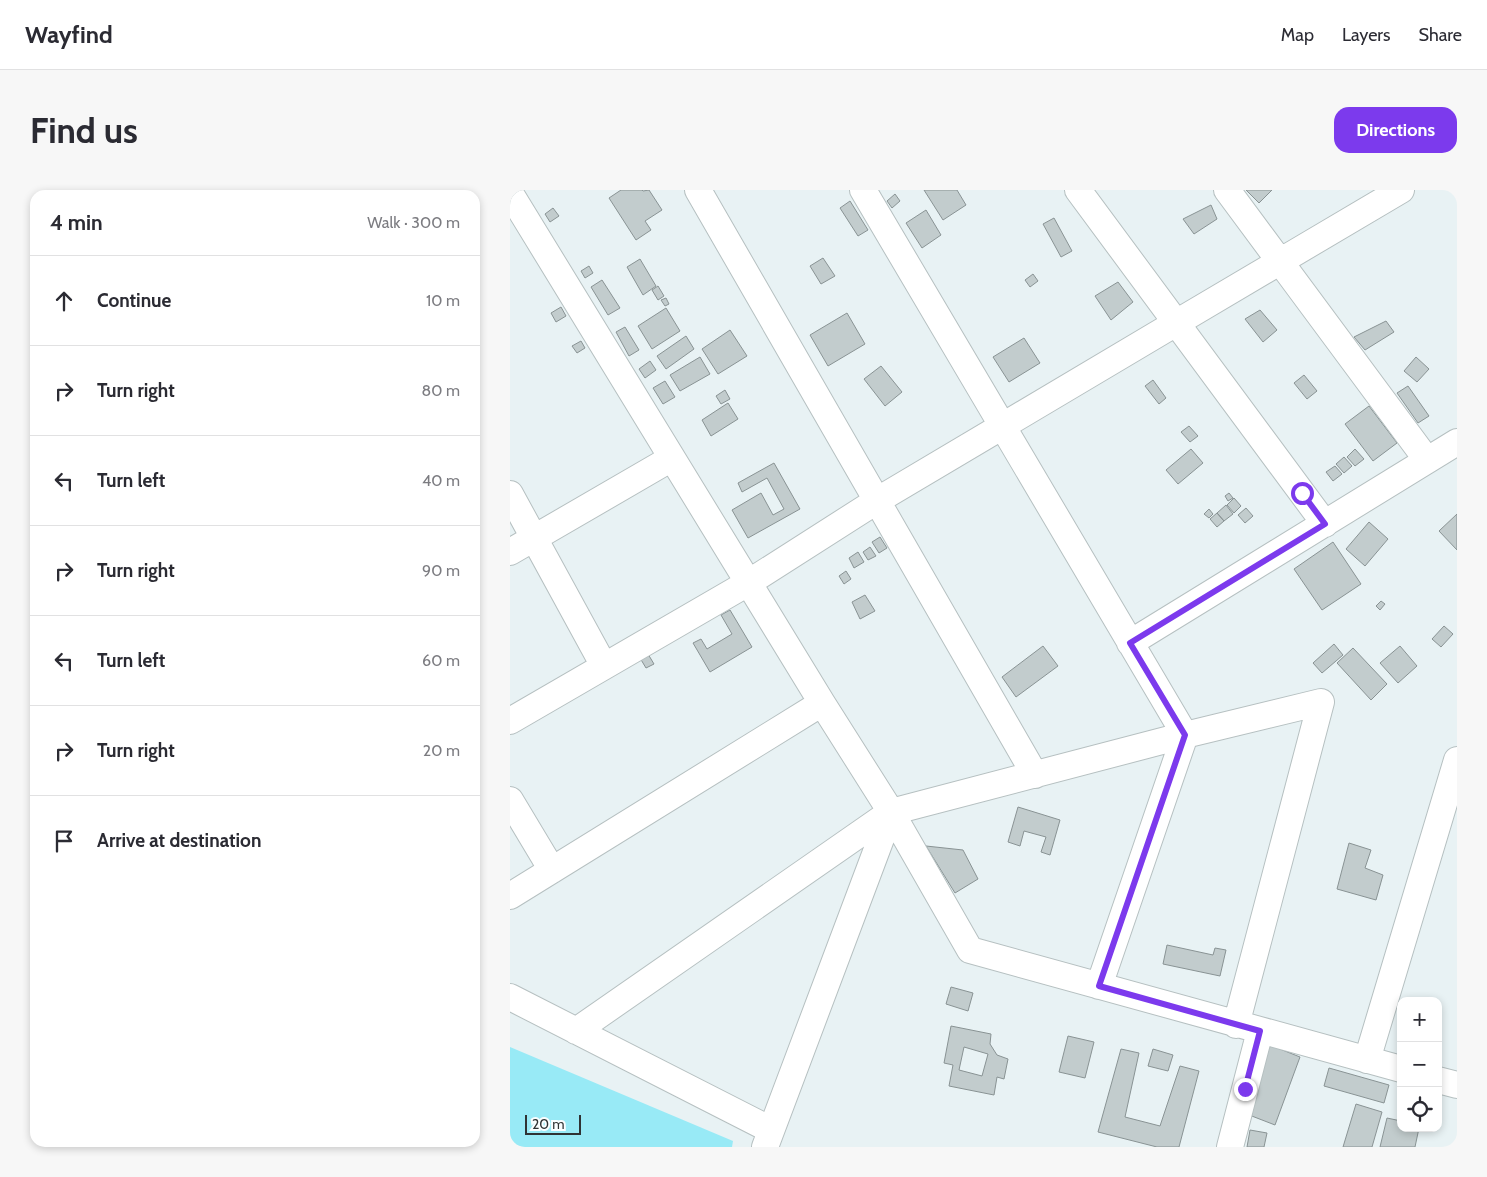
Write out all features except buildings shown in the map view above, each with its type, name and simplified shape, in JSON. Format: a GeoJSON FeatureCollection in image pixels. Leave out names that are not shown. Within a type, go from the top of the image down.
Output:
{"type":"FeatureCollection","features":[{"type":"Feature","properties":{"kind":"street"},"geometry":{"type":"LineString","coordinates":[[698,190],[1035,775]]}},
{"type":"Feature","properties":{"kind":"street"},"geometry":{"type":"LineString","coordinates":[[863,190],[1185,735],[1099,986]]}},
{"type":"Feature","properties":{"kind":"street"},"geometry":{"type":"LineString","coordinates":[[1078,190],[1325,524]]}},
{"type":"Feature","properties":{"kind":"street"},"geometry":{"type":"LineString","coordinates":[[1226,190],[1427,460]]}},
{"type":"Feature","properties":{"kind":"street"},"geometry":{"type":"LineString","coordinates":[[510,721],[748,583],[878,500],[1402,190]]}},
{"type":"Feature","properties":{"kind":"street"},"geometry":{"type":"LineString","coordinates":[[513,204],[891,812],[970,950],[1397,1068]]}},
{"type":"Feature","properties":{"kind":"street"},"geometry":{"type":"LineString","coordinates":[[1130,643],[1457,442]]}},
{"type":"Feature","properties":{"kind":"street"},"geometry":{"type":"LineString","coordinates":[[510,552],[672,458]]}},
{"type":"Feature","properties":{"kind":"street"},"geometry":{"type":"LineString","coordinates":[[510,494],[604,666]]}},
{"type":"Feature","properties":{"kind":"street"},"geometry":{"type":"LineString","coordinates":[[576,1031],[891,812],[1185,735],[1321,702],[1248,1028],[1230,1147]]}},
{"type":"Feature","properties":{"kind":"street"},"geometry":{"type":"LineString","coordinates":[[510,896],[822,703]]}},
{"type":"Feature","properties":{"kind":"street"},"geometry":{"type":"LineString","coordinates":[[1367,1060],[1457,760]]}},
{"type":"Feature","properties":{"kind":"street"},"geometry":{"type":"LineString","coordinates":[[510,800],[552,870]]}},
{"type":"Feature","properties":{"kind":"street"},"geometry":{"type":"LineString","coordinates":[[510,997],[576,1031],[768,1138],[891,812]]}},
{"type":"Feature","properties":{"kind":"street"},"geometry":{"type":"LineString","coordinates":[[1442,1081],[1457,1085]]}},
{"type":"Feature","properties":{"kind":"shaded area"},"geometry":{"type":"Polygon","coordinates":[[[510,1047],[733,1141],[732,1147],[510,1147],[510,1047]]]}},
{"type":"Feature","properties":{"kind":"route"},"geometry":{"type":"LineString","coordinates":[[1245,1089],[1260,1031],[1099,986],[1185,735],[1130,643],[1325,524],[1302,493]]}}]}
